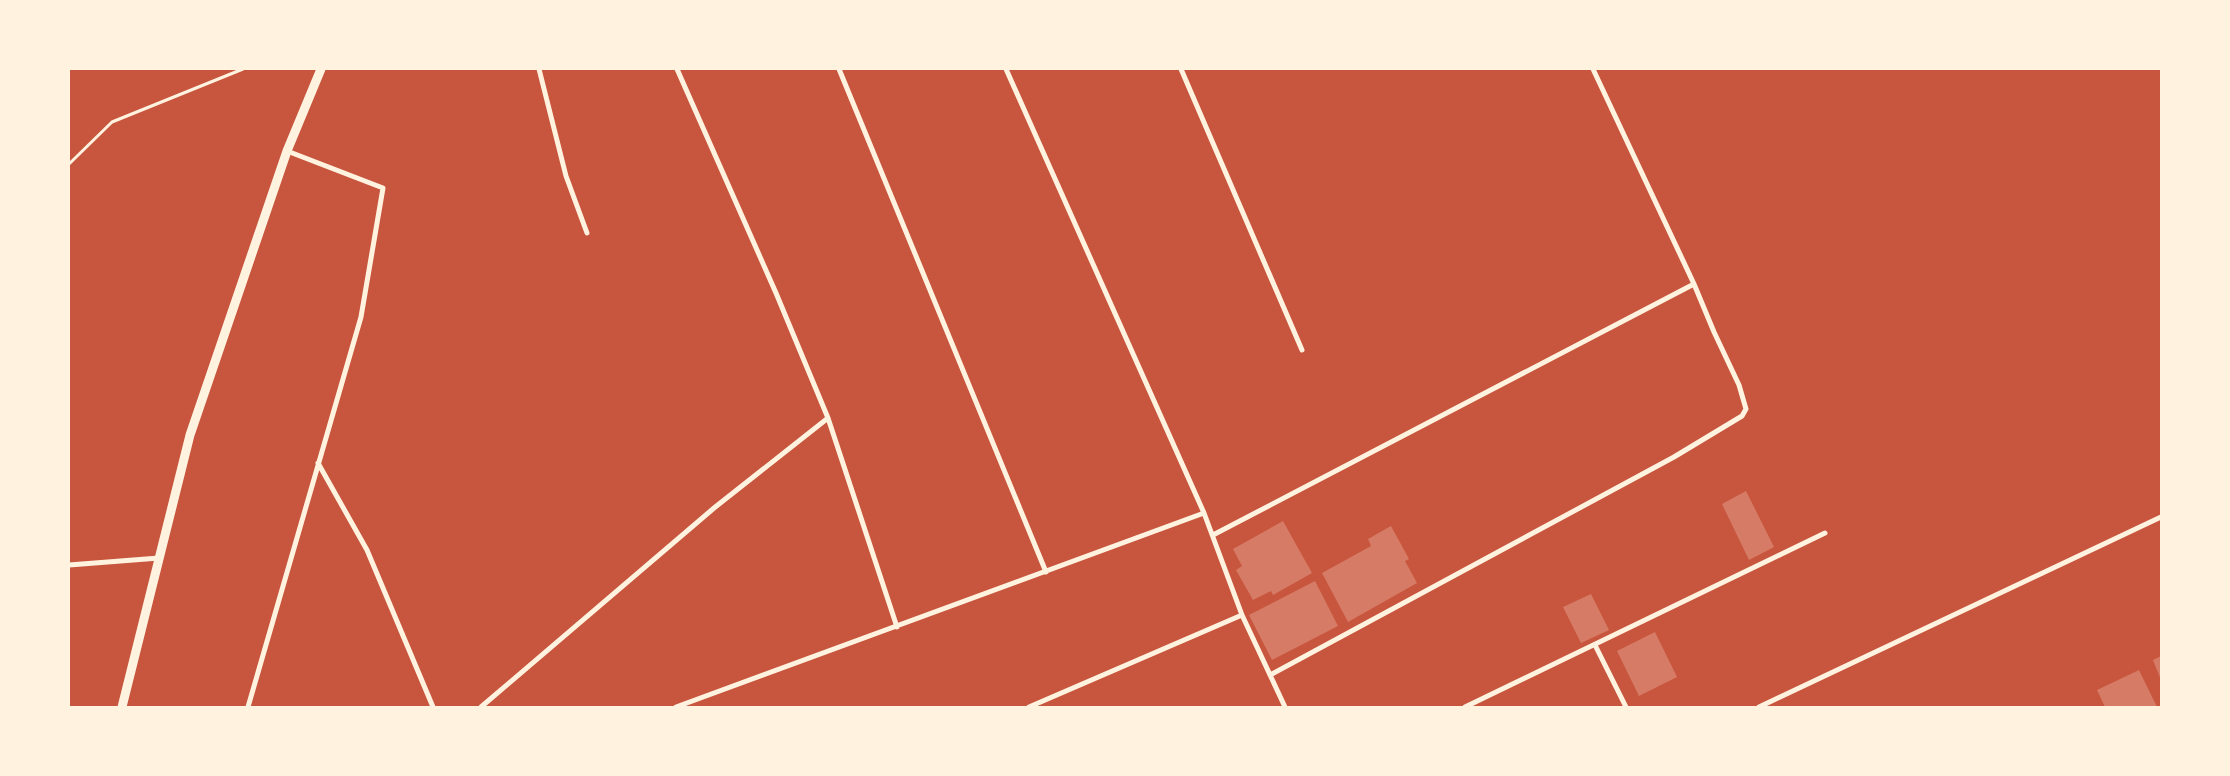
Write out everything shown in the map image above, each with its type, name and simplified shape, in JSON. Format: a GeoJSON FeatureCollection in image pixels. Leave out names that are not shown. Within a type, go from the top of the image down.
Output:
{"type":"FeatureCollection","features":[{"type":"Feature","properties":{"kind":"street"},"geometry":{"type":"LineString","coordinates":[[122,707],[190,435],[287,151],[321,69]]}},
{"type":"Feature","properties":{"kind":"street"},"geometry":{"type":"LineString","coordinates":[[540,69],[566,176],[587,232]]}},
{"type":"Feature","properties":{"kind":"street"},"geometry":{"type":"LineString","coordinates":[[677,69],[772,284],[828,418],[897,627]]}},
{"type":"Feature","properties":{"kind":"street"},"geometry":{"type":"LineString","coordinates":[[839,69],[1046,572]]}},
{"type":"Feature","properties":{"kind":"street"},"geometry":{"type":"LineString","coordinates":[[1006,69],[1204,512],[1242,615],[1285,707]]}},
{"type":"Feature","properties":{"kind":"street"},"geometry":{"type":"LineString","coordinates":[[1181,69],[1302,350]]}},
{"type":"Feature","properties":{"kind":"street"},"geometry":{"type":"LineString","coordinates":[[1270,674],[1631,480],[1742,416],[1746,409],[1740,385],[1593,69]]}},
{"type":"Feature","properties":{"kind":"street"},"geometry":{"type":"LineString","coordinates":[[248,707],[361,317],[384,188],[287,151]]}},
{"type":"Feature","properties":{"kind":"street"},"geometry":{"type":"LineString","coordinates":[[1213,535],[1694,284]]}},
{"type":"Feature","properties":{"kind":"street"},"geometry":{"type":"LineString","coordinates":[[481,707],[714,508],[828,418]]}},
{"type":"Feature","properties":{"kind":"street"},"geometry":{"type":"LineString","coordinates":[[318,462],[367,550],[433,707]]}},
{"type":"Feature","properties":{"kind":"street"},"geometry":{"type":"LineString","coordinates":[[676,707],[1046,572],[1204,512]]}},
{"type":"Feature","properties":{"kind":"street"},"geometry":{"type":"LineString","coordinates":[[1759,707],[2161,517]]}},
{"type":"Feature","properties":{"kind":"street"},"geometry":{"type":"LineString","coordinates":[[1465,707],[1825,533]]}},
{"type":"Feature","properties":{"kind":"street"},"geometry":{"type":"LineString","coordinates":[[69,565],[160,558]]}},
{"type":"Feature","properties":{"kind":"street"},"geometry":{"type":"LineString","coordinates":[[1029,707],[1242,615]]}},
{"type":"Feature","properties":{"kind":"street"},"geometry":{"type":"LineString","coordinates":[[1595,645],[1626,707]]}},
{"type":"Feature","properties":{"kind":"path"},"geometry":{"type":"LineString","coordinates":[[69,164],[112,122],[243,69]]}},
{"type":"Feature","properties":{"kind":"building"},"geometry":{"type":"Polygon","coordinates":[[[1746,491],[1774,547],[1749,560],[1722,504],[1746,491]]]}},
{"type":"Feature","properties":{"kind":"building"},"geometry":{"type":"Polygon","coordinates":[[[1283,521],[1312,573],[1273,595],[1271,591],[1253,600],[1236,570],[1242,566],[1233,549],[1283,521]]]}},
{"type":"Feature","properties":{"kind":"building"},"geometry":{"type":"Polygon","coordinates":[[[1391,526],[1409,559],[1405,561],[1417,583],[1348,622],[1322,573],[1371,546],[1368,539],[1391,526]]]}},
{"type":"Feature","properties":{"kind":"building"},"geometry":{"type":"Polygon","coordinates":[[[1315,581],[1338,626],[1272,660],[1249,615],[1315,581]]]}},
{"type":"Feature","properties":{"kind":"building"},"geometry":{"type":"Polygon","coordinates":[[[1591,594],[1609,630],[1581,643],[1563,607],[1591,594]]]}},
{"type":"Feature","properties":{"kind":"building"},"geometry":{"type":"Polygon","coordinates":[[[1655,632],[1677,677],[1639,696],[1617,651],[1655,632]]]}},
{"type":"Feature","properties":{"kind":"building"},"geometry":{"type":"Polygon","coordinates":[[[2161,656],[2161,680],[2153,660],[2161,656]]]}},
{"type":"Feature","properties":{"kind":"building"},"geometry":{"type":"Polygon","coordinates":[[[2139,670],[2157,707],[2105,707],[2097,690],[2139,670]]]}}]}
